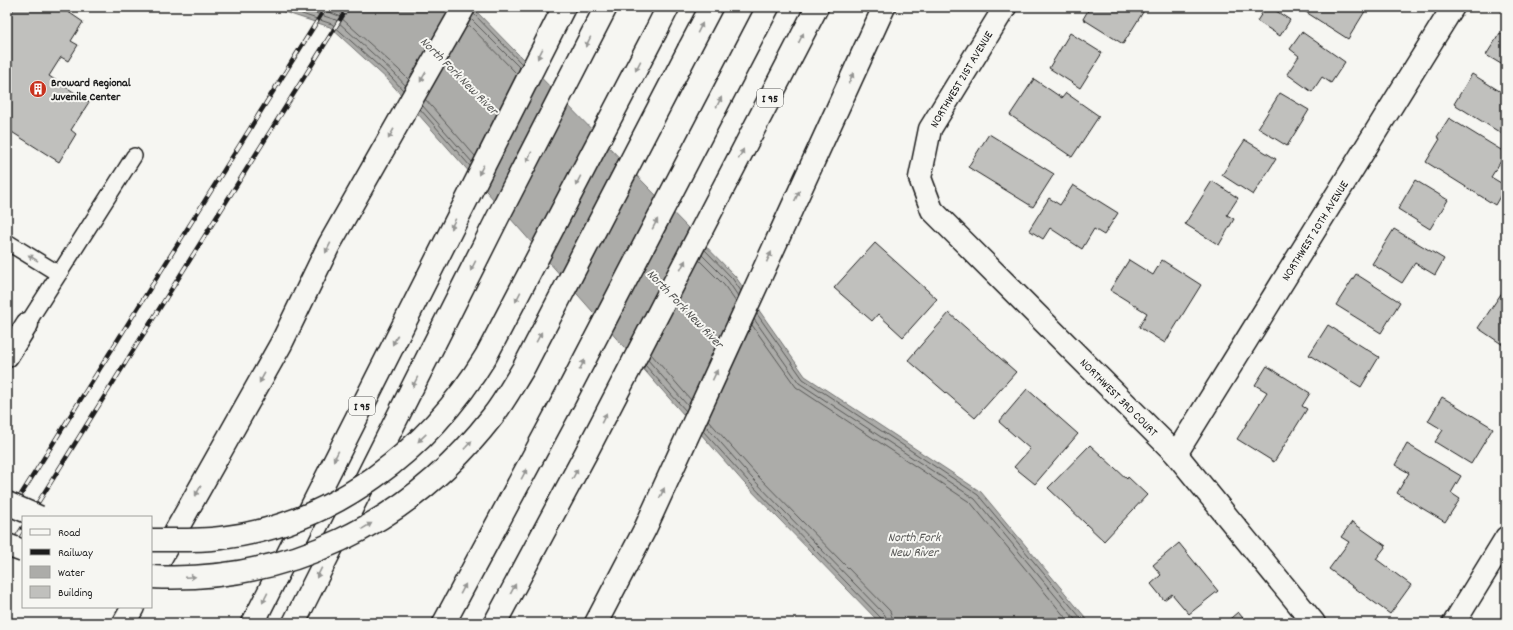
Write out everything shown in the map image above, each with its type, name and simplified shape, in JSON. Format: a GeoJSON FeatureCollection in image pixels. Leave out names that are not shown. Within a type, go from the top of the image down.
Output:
{"type":"FeatureCollection","features":[{"type":"Feature","properties":{"kind":"main road"},"geometry":{"type":"LineString","coordinates":[[152,574],[281,344],[329,245],[464,7]]}},
{"type":"Feature","properties":{"kind":"main road","name":"I 95"},"geometry":{"type":"LineString","coordinates":[[253,623],[564,7]]}},
{"type":"Feature","properties":{"kind":"main road"},"geometry":{"type":"LineString","coordinates":[[294,623],[497,219],[606,7]]}},
{"type":"Feature","properties":{"kind":"main road"},"geometry":{"type":"LineString","coordinates":[[152,540],[196,540],[222,538],[249,533],[299,517],[354,490],[385,470],[424,437],[458,398],[486,356],[668,7]]}},
{"type":"Feature","properties":{"kind":"main road"},"geometry":{"type":"LineString","coordinates":[[152,576],[209,577],[238,573],[270,566],[317,551],[342,540],[384,516],[433,480],[455,459],[492,417],[523,369],[711,7]]}},
{"type":"Feature","properties":{"kind":"main road"},"geometry":{"type":"LineString","coordinates":[[444,623],[564,399],[768,7]]}},
{"type":"Feature","properties":{"kind":"main road","name":"I 95"},"geometry":{"type":"LineString","coordinates":[[495,623],[586,453],[817,7]]}},
{"type":"Feature","properties":{"kind":"main road"},"geometry":{"type":"LineString","coordinates":[[596,623],[645,529],[884,7]]}},
{"type":"Feature","properties":{"kind":"main road","name":"NORTHWEST 21ST AVENUE"},"geometry":{"type":"LineString","coordinates":[[920,178],[930,129],[1005,7]]}},
{"type":"Feature","properties":{"kind":"main road","name":"NORTHWEST 20TH AVENUE"},"geometry":{"type":"LineString","coordinates":[[1176,454],[1453,7]]}},
{"type":"Feature","properties":{"kind":"main road","name":"NORTHWEST 3RD COURT"},"geometry":{"type":"LineString","coordinates":[[920,178],[932,210],[1176,454],[1314,623]]}},
{"type":"Feature","properties":{"kind":"main road"},"geometry":{"type":"LineString","coordinates":[[7,356],[27,324]]}},
{"type":"Feature","properties":{"kind":"main road"},"geometry":{"type":"LineString","coordinates":[[7,503],[37,516]]}},
{"type":"Feature","properties":{"kind":"main road"},"geometry":{"type":"LineString","coordinates":[[610,623],[645,529]]}},
{"type":"Feature","properties":{"kind":"main road"},"geometry":{"type":"LineString","coordinates":[[1454,623],[1506,538]]}},
{"type":"Feature","properties":{"kind":"main road"},"geometry":{"type":"LineString","coordinates":[[7,545],[22,551]]}},
{"type":"Feature","properties":{"kind":"main road"},"geometry":{"type":"LineString","coordinates":[[124,623],[132,608]]}},
{"type":"Feature","properties":{"kind":"lane"},"geometry":{"type":"LineString","coordinates":[[27,324],[134,156]]}},
{"type":"Feature","properties":{"kind":"lane"},"geometry":{"type":"LineString","coordinates":[[7,242],[59,274]]}},
{"type":"Feature","properties":{"kind":"water","name":"North Fork New River"},"geometry":{"type":"Polygon","coordinates":[[[269,7],[472,7],[735,276],[805,376],[981,492],[1090,623],[880,623],[745,484],[388,80],[330,27],[269,7]]]}},
{"type":"Feature","properties":{"kind":"building","name":"Broward Regional Juvenile Center"},"geometry":{"type":"Polygon","coordinates":[[[15,7],[61,7],[83,22],[71,41],[78,45],[68,61],[61,57],[49,76],[89,102],[71,130],[76,134],[59,162],[7,129],[7,18],[15,7]]]}},
{"type":"Feature","properties":{"kind":"building"},"geometry":{"type":"Polygon","coordinates":[[[1090,7],[1143,7],[1145,9],[1123,44],[1083,19],[1090,7]]]}},
{"type":"Feature","properties":{"kind":"building"},"geometry":{"type":"Polygon","coordinates":[[[1266,7],[1270,7],[1290,20],[1280,36],[1257,21],[1266,7]]]}},
{"type":"Feature","properties":{"kind":"building"},"geometry":{"type":"Polygon","coordinates":[[[1298,7],[1365,7],[1367,8],[1348,39],[1298,7]]]}},
{"type":"Feature","properties":{"kind":"building"},"geometry":{"type":"Polygon","coordinates":[[[1302,32],[1345,62],[1331,83],[1322,77],[1312,92],[1287,74],[1299,56],[1290,49],[1302,32]]]}},
{"type":"Feature","properties":{"kind":"building"},"geometry":{"type":"Polygon","coordinates":[[[1070,33],[1102,53],[1080,88],[1049,68],[1070,33]]]}},
{"type":"Feature","properties":{"kind":"building"},"geometry":{"type":"Polygon","coordinates":[[[1500,33],[1506,37],[1506,67],[1486,55],[1500,33]]]}},
{"type":"Feature","properties":{"kind":"building"},"geometry":{"type":"Polygon","coordinates":[[[1472,74],[1506,95],[1506,131],[1504,135],[1454,104],[1472,74]]]}},
{"type":"Feature","properties":{"kind":"building"},"geometry":{"type":"Polygon","coordinates":[[[1034,79],[1062,98],[1066,93],[1099,116],[1072,157],[1010,115],[1034,79]]]}},
{"type":"Feature","properties":{"kind":"building"},"geometry":{"type":"Polygon","coordinates":[[[1280,93],[1309,110],[1287,146],[1258,128],[1280,93]]]}},
{"type":"Feature","properties":{"kind":"building"},"geometry":{"type":"Polygon","coordinates":[[[1449,118],[1506,153],[1491,177],[1506,186],[1495,205],[1426,162],[1440,139],[1437,137],[1449,118]]]}},
{"type":"Feature","properties":{"kind":"building"},"geometry":{"type":"Polygon","coordinates":[[[989,134],[1054,174],[1033,207],[968,167],[989,134]]]}},
{"type":"Feature","properties":{"kind":"building"},"geometry":{"type":"Polygon","coordinates":[[[1245,140],[1276,159],[1253,195],[1222,175],[1245,140]]]}},
{"type":"Feature","properties":{"kind":"building"},"geometry":{"type":"Polygon","coordinates":[[[1415,180],[1448,200],[1430,229],[1398,209],[1415,180]]]}},
{"type":"Feature","properties":{"kind":"building"},"geometry":{"type":"Polygon","coordinates":[[[1212,181],[1238,198],[1227,215],[1234,219],[1219,245],[1185,224],[1212,181]]]}},
{"type":"Feature","properties":{"kind":"building"},"geometry":{"type":"Polygon","coordinates":[[[1073,185],[1118,213],[1104,235],[1094,229],[1082,249],[1050,228],[1043,239],[1029,230],[1049,198],[1060,205],[1073,185]]]}},
{"type":"Feature","properties":{"kind":"building"},"geometry":{"type":"Polygon","coordinates":[[[1394,229],[1444,259],[1435,275],[1415,263],[1402,283],[1372,264],[1394,229]]]}},
{"type":"Feature","properties":{"kind":"building"},"geometry":{"type":"Polygon","coordinates":[[[875,243],[937,299],[903,337],[878,314],[872,321],[834,288],[875,243]]]}},
{"type":"Feature","properties":{"kind":"building"},"geometry":{"type":"Polygon","coordinates":[[[1129,260],[1153,275],[1162,260],[1201,285],[1165,343],[1139,327],[1147,313],[1110,290],[1129,260]]]}},
{"type":"Feature","properties":{"kind":"building"},"geometry":{"type":"Polygon","coordinates":[[[1356,274],[1400,302],[1381,333],[1336,305],[1356,274]]]}},
{"type":"Feature","properties":{"kind":"building"},"geometry":{"type":"Polygon","coordinates":[[[1503,291],[1506,293],[1506,347],[1478,328],[1503,291]]]}},
{"type":"Feature","properties":{"kind":"building"},"geometry":{"type":"Polygon","coordinates":[[[949,313],[1016,372],[975,418],[908,360],[949,313]]]}},
{"type":"Feature","properties":{"kind":"building"},"geometry":{"type":"Polygon","coordinates":[[[1328,325],[1379,357],[1361,387],[1309,355],[1328,325]]]}},
{"type":"Feature","properties":{"kind":"building"},"geometry":{"type":"Polygon","coordinates":[[[1267,366],[1310,393],[1302,406],[1307,409],[1274,462],[1237,439],[1267,392],[1255,385],[1267,366]]]}},
{"type":"Feature","properties":{"kind":"building"},"geometry":{"type":"Polygon","coordinates":[[[1027,389],[1078,434],[1035,484],[1014,467],[1030,449],[999,422],[1027,389]]]}},
{"type":"Feature","properties":{"kind":"building"},"geometry":{"type":"Polygon","coordinates":[[[1442,397],[1493,428],[1471,464],[1435,442],[1443,430],[1428,421],[1442,397]]]}},
{"type":"Feature","properties":{"kind":"building"},"geometry":{"type":"Polygon","coordinates":[[[1407,444],[1461,476],[1451,493],[1460,499],[1445,522],[1397,493],[1409,473],[1395,465],[1407,444]]]}},
{"type":"Feature","properties":{"kind":"building"},"geometry":{"type":"Polygon","coordinates":[[[1090,445],[1147,495],[1104,541],[1048,488],[1090,445]]]}},
{"type":"Feature","properties":{"kind":"building"},"geometry":{"type":"Polygon","coordinates":[[[1352,522],[1386,546],[1376,559],[1411,585],[1390,614],[1329,569],[1349,542],[1341,537],[1352,522]]]}},
{"type":"Feature","properties":{"kind":"building"},"geometry":{"type":"Polygon","coordinates":[[[1179,543],[1218,591],[1189,614],[1172,594],[1164,600],[1151,584],[1161,575],[1153,565],[1179,543]]]}},
{"type":"Feature","properties":{"kind":"building"},"geometry":{"type":"Polygon","coordinates":[[[1238,612],[1247,623],[1225,623],[1238,612]]]}},
{"type":"Feature","properties":{"kind":"railway"},"geometry":{"type":"LineString","coordinates":[[7,517],[326,7]]}},
{"type":"Feature","properties":{"kind":"railway"},"geometry":{"type":"LineString","coordinates":[[30,516],[348,7]]}},
{"type":"Feature","properties":{"kind":"railway"},"geometry":{"type":"LineString","coordinates":[[7,553],[22,529]]}},
{"type":"Feature","properties":{"kind":"place","name":"Broward Regional Juvenile Center"},"geometry":{"type":"Point","coordinates":[38,89]}}]}
